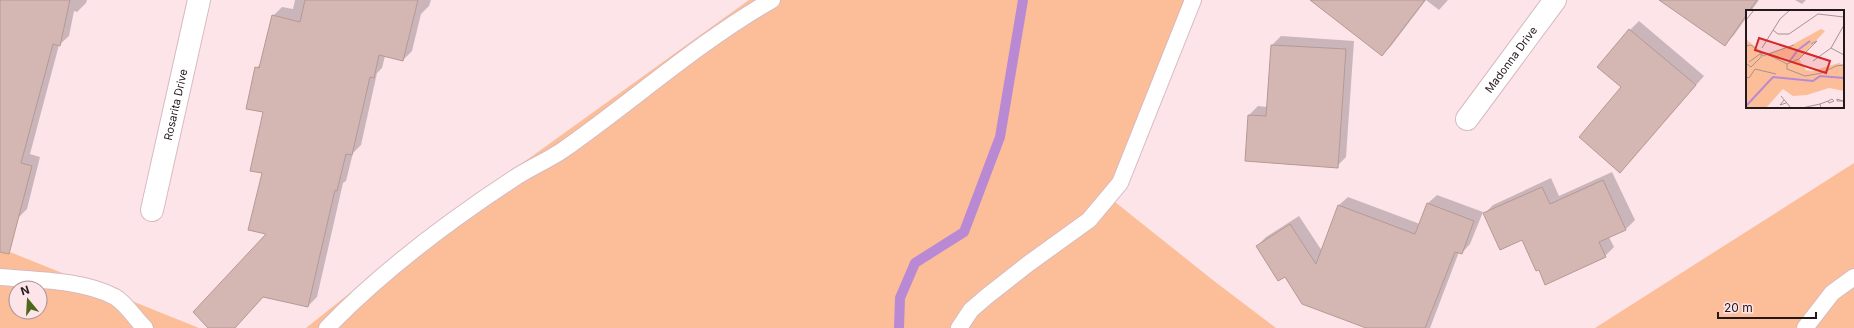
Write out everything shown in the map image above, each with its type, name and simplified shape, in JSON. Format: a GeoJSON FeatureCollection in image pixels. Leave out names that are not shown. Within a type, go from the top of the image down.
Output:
{"type":"FeatureCollection","features":[{"type":"Feature","properties":{"kind":"street","name":"Rosarita Drive"},"geometry":{"type":"LineString","coordinates":[[152,210],[199,0]]}},
{"type":"Feature","properties":{"kind":"street","name":"Madonna Drive"},"geometry":{"type":"LineString","coordinates":[[1466,119],[1555,0]]}},
{"type":"Feature","properties":{"kind":"lane"},"geometry":{"type":"LineString","coordinates":[[327,328],[372,284],[433,234],[514,178],[561,151],[721,31],[772,0]]}},
{"type":"Feature","properties":{"kind":"lane"},"geometry":{"type":"LineString","coordinates":[[959,328],[971,310],[986,297],[1028,264],[1089,220],[1120,183],[1193,0]]}},
{"type":"Feature","properties":{"kind":"lane"},"geometry":{"type":"LineString","coordinates":[[0,277],[42,280],[81,286],[116,298],[145,328]]}},
{"type":"Feature","properties":{"kind":"lane"},"geometry":{"type":"LineString","coordinates":[[1805,328],[1832,293],[1854,277]]}},
{"type":"Feature","properties":{"kind":"shaded area"},"geometry":{"type":"Polygon","coordinates":[[[749,0],[1199,0],[1164,93],[1115,202],[1276,328],[306,328],[424,234],[749,0]]]}},
{"type":"Feature","properties":{"kind":"shaded area"},"geometry":{"type":"Polygon","coordinates":[[[1854,163],[1854,328],[1595,328],[1854,163]]]}},
{"type":"Feature","properties":{"kind":"shaded area"},"geometry":{"type":"Polygon","coordinates":[[[0,248],[199,328],[0,328],[0,248]]]}},
{"type":"Feature","properties":{"kind":"building"},"geometry":{"type":"Polygon","coordinates":[[[0,0],[70,0],[60,46],[53,44],[21,163],[32,166],[9,254],[0,252],[0,0]]]}},
{"type":"Feature","properties":{"kind":"building"},"geometry":{"type":"Polygon","coordinates":[[[305,0],[418,0],[403,61],[379,55],[374,78],[370,77],[352,155],[346,154],[337,191],[335,190],[308,307],[263,297],[235,328],[208,328],[193,312],[266,234],[248,230],[262,173],[250,171],[263,112],[246,109],[255,67],[259,68],[272,15],[300,22],[305,0]]]}},
{"type":"Feature","properties":{"kind":"building"},"geometry":{"type":"Polygon","coordinates":[[[1310,0],[1425,0],[1382,56],[1310,0]]]}},
{"type":"Feature","properties":{"kind":"building"},"geometry":{"type":"Polygon","coordinates":[[[1659,0],[1757,0],[1750,10],[1746,10],[1746,15],[1725,46],[1659,0]]]}},
{"type":"Feature","properties":{"kind":"building"},"geometry":{"type":"Polygon","coordinates":[[[1629,29],[1696,85],[1620,173],[1579,137],[1621,87],[1597,67],[1629,29]]]}},
{"type":"Feature","properties":{"kind":"building"},"geometry":{"type":"Polygon","coordinates":[[[1271,45],[1346,49],[1338,168],[1245,161],[1248,115],[1266,116],[1271,45]]]}},
{"type":"Feature","properties":{"kind":"building"},"geometry":{"type":"Polygon","coordinates":[[[1603,180],[1626,230],[1599,242],[1606,257],[1545,285],[1539,270],[1536,271],[1522,240],[1500,250],[1483,213],[1542,187],[1550,204],[1603,180]]]}},
{"type":"Feature","properties":{"kind":"building"},"geometry":{"type":"Polygon","coordinates":[[[1427,203],[1474,221],[1462,254],[1455,252],[1425,328],[1366,328],[1302,304],[1285,277],[1278,281],[1256,246],[1290,224],[1316,264],[1338,205],[1415,234],[1427,203]]]}},
{"type":"Feature","properties":{"kind":"waterway"},"geometry":{"type":"LineString","coordinates":[[899,328],[900,298],[915,263],[964,232],[1000,137],[1023,0]]}}]}
